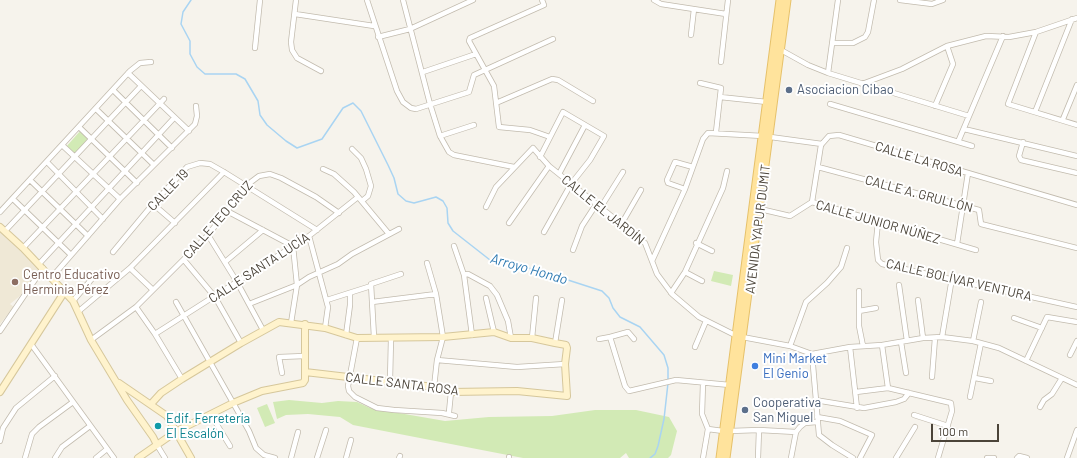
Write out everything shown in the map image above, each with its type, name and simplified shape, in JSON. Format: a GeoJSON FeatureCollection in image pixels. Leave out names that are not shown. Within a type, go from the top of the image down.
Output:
{"type":"FeatureCollection","features":[{"type":"Feature","properties":{"kind":"main road","name":"AVENIDA YAPUR DUMIT"},"geometry":{"type":"LineString","coordinates":[[726,458],[730,385],[740,336],[760,209],[766,136],[767,102],[780,0]]}},
{"type":"Feature","properties":{"kind":"main road","name":"AVENIDA YAPUR DUMIT"},"geometry":{"type":"LineString","coordinates":[[720,458],[727,431],[766,136],[781,50],[787,0]]}},
{"type":"Feature","properties":{"kind":"street"},"geometry":{"type":"LineString","coordinates":[[254,48],[260,0]]}},
{"type":"Feature","properties":{"kind":"street"},"geometry":{"type":"LineString","coordinates":[[296,0],[291,42],[294,55],[321,71]]}},
{"type":"Feature","properties":{"kind":"street"},"geometry":{"type":"LineString","coordinates":[[367,0],[374,26],[397,91],[403,102],[411,108],[469,92],[474,75],[553,39]]}},
{"type":"Feature","properties":{"kind":"street"},"geometry":{"type":"LineString","coordinates":[[403,0],[430,104],[440,136],[449,152],[454,155],[514,167]]}},
{"type":"Feature","properties":{"kind":"street"},"geometry":{"type":"LineString","coordinates":[[378,37],[410,29],[473,0]]}},
{"type":"Feature","properties":{"kind":"street"},"geometry":{"type":"LineString","coordinates":[[654,0],[661,4],[726,14]]}},
{"type":"Feature","properties":{"kind":"street"},"geometry":{"type":"LineString","coordinates":[[721,62],[728,0]]}},
{"type":"Feature","properties":{"kind":"street"},"geometry":{"type":"LineString","coordinates":[[828,73],[838,0]]}},
{"type":"Feature","properties":{"kind":"street"},"geometry":{"type":"LineString","coordinates":[[833,43],[853,43],[865,37],[868,32],[874,0]]}},
{"type":"Feature","properties":{"kind":"street"},"geometry":{"type":"LineString","coordinates":[[900,0],[932,4],[943,0]]}},
{"type":"Feature","properties":{"kind":"street"},"geometry":{"type":"LineString","coordinates":[[543,2],[469,40],[494,86],[499,128],[530,130],[550,137]]}},
{"type":"Feature","properties":{"kind":"street"},"geometry":{"type":"LineString","coordinates":[[691,35],[694,9]]}},
{"type":"Feature","properties":{"kind":"street"},"geometry":{"type":"LineString","coordinates":[[295,14],[374,26]]}},
{"type":"Feature","properties":{"kind":"street"},"geometry":{"type":"LineString","coordinates":[[862,84],[902,69],[947,46],[986,36],[1009,37],[1036,32],[1075,19]]}},
{"type":"Feature","properties":{"kind":"street"},"geometry":{"type":"LineString","coordinates":[[1035,112],[1075,19]]}},
{"type":"Feature","properties":{"kind":"street"},"geometry":{"type":"LineString","coordinates":[[1036,32],[1008,104],[1077,125]]}},
{"type":"Feature","properties":{"kind":"street"},"geometry":{"type":"LineString","coordinates":[[958,142],[1003,36]]}},
{"type":"Feature","properties":{"kind":"street"},"geometry":{"type":"LineString","coordinates":[[935,106],[953,64],[947,46]]}},
{"type":"Feature","properties":{"kind":"street"},"geometry":{"type":"LineString","coordinates":[[781,50],[808,65],[828,73],[969,116]]}},
{"type":"Feature","properties":{"kind":"street"},"geometry":{"type":"LineString","coordinates":[[422,72],[476,54]]}},
{"type":"Feature","properties":{"kind":"street"},"geometry":{"type":"LineString","coordinates":[[0,212],[128,73],[140,63],[151,62]]}},
{"type":"Feature","properties":{"kind":"street"},"geometry":{"type":"LineString","coordinates":[[128,73],[189,131]]}},
{"type":"Feature","properties":{"kind":"street"},"geometry":{"type":"LineString","coordinates":[[496,103],[552,79],[558,80],[593,101]]}},
{"type":"Feature","properties":{"kind":"street"},"geometry":{"type":"LineString","coordinates":[[700,83],[719,86],[720,97],[716,132]]}},
{"type":"Feature","properties":{"kind":"street"},"geometry":{"type":"LineString","coordinates":[[1063,120],[1077,85]]}},
{"type":"Feature","properties":{"kind":"street"},"geometry":{"type":"LineString","coordinates":[[141,86],[25,210],[2,229],[52,277],[73,301],[79,311],[91,340],[127,400],[153,437],[165,458]]}},
{"type":"Feature","properties":{"kind":"street"},"geometry":{"type":"LineString","coordinates":[[113,90],[172,148]]}},
{"type":"Feature","properties":{"kind":"street"},"geometry":{"type":"LineString","coordinates":[[720,97],[767,102]]}},
{"type":"Feature","properties":{"kind":"street"},"geometry":{"type":"LineString","coordinates":[[23,248],[164,99]]}},
{"type":"Feature","properties":{"kind":"street"},"geometry":{"type":"LineString","coordinates":[[830,104],[972,146]]}},
{"type":"Feature","properties":{"kind":"street"},"geometry":{"type":"LineString","coordinates":[[52,277],[120,200],[195,124],[197,116],[196,106]]}},
{"type":"Feature","properties":{"kind":"street"},"geometry":{"type":"LineString","coordinates":[[96,109],[154,165]]}},
{"type":"Feature","properties":{"kind":"street"},"geometry":{"type":"LineString","coordinates":[[540,157],[563,112],[604,136],[590,160],[572,184],[544,232]]}},
{"type":"Feature","properties":{"kind":"street"},"geometry":{"type":"LineString","coordinates":[[0,331],[41,266],[59,243],[160,136],[174,118]]}},
{"type":"Feature","properties":{"kind":"street"},"geometry":{"type":"LineString","coordinates":[[440,136],[474,125]]}},
{"type":"Feature","properties":{"kind":"street"},"geometry":{"type":"LineString","coordinates":[[558,174],[585,125]]}},
{"type":"Feature","properties":{"kind":"street"},"geometry":{"type":"LineString","coordinates":[[79,127],[137,183]]}},
{"type":"Feature","properties":{"kind":"street"},"geometry":{"type":"LineString","coordinates":[[964,129],[1077,156]]}},
{"type":"Feature","properties":{"kind":"street"},"geometry":{"type":"LineString","coordinates":[[652,261],[685,189],[705,135],[708,133],[716,132],[766,136],[822,144],[812,202]]}},
{"type":"Feature","properties":{"kind":"street","name":"CALLE LA ROSA"},"geometry":{"type":"LineString","coordinates":[[822,144],[829,136],[839,134],[1077,205]]}},
{"type":"Feature","properties":{"kind":"street"},"geometry":{"type":"LineString","coordinates":[[1023,142],[1019,156],[1021,160],[1077,173]]}},
{"type":"Feature","properties":{"kind":"street"},"geometry":{"type":"LineString","coordinates":[[62,145],[120,200]]}},
{"type":"Feature","properties":{"kind":"street"},"geometry":{"type":"LineString","coordinates":[[352,148],[366,169],[370,186],[368,196],[362,202]]}},
{"type":"Feature","properties":{"kind":"street","name":"CALLE EL JARDÍN"},"geometry":{"type":"LineString","coordinates":[[514,167],[533,148],[558,174],[622,223],[645,243],[657,274],[671,293],[699,317],[740,336],[790,346],[812,354]]}},
{"type":"Feature","properties":{"kind":"street"},"geometry":{"type":"LineString","coordinates":[[47,162],[103,219]]}},
{"type":"Feature","properties":{"kind":"street"},"geometry":{"type":"LineString","coordinates":[[685,189],[668,183],[667,180],[675,162],[693,167]]}},
{"type":"Feature","properties":{"kind":"street","name":"CALLE 19"},"geometry":{"type":"LineString","coordinates":[[113,252],[153,204],[187,167],[200,163],[210,164],[247,185],[317,230]]}},
{"type":"Feature","properties":{"kind":"street"},"geometry":{"type":"LineString","coordinates":[[509,223],[549,166]]}},
{"type":"Feature","properties":{"kind":"street"},"geometry":{"type":"LineString","coordinates":[[486,207],[496,187],[514,167]]}},
{"type":"Feature","properties":{"kind":"street","name":"CALLE A. GRULLÓN"},"geometry":{"type":"LineString","coordinates":[[818,167],[979,210],[981,224],[1077,248]]}},
{"type":"Feature","properties":{"kind":"street"},"geometry":{"type":"LineString","coordinates":[[323,169],[339,179],[358,197],[389,234]]}},
{"type":"Feature","properties":{"kind":"street"},"geometry":{"type":"LineString","coordinates":[[671,293],[684,272],[696,243],[723,188],[727,171]]}},
{"type":"Feature","properties":{"kind":"street"},"geometry":{"type":"LineString","coordinates":[[79,311],[130,268],[224,172]]}},
{"type":"Feature","properties":{"kind":"street"},"geometry":{"type":"LineString","coordinates":[[573,250],[582,226],[623,172]]}},
{"type":"Feature","properties":{"kind":"street"},"geometry":{"type":"LineString","coordinates":[[957,244],[968,173]]}},
{"type":"Feature","properties":{"kind":"street","name":"CALLE TEO CRUZ"},"geometry":{"type":"LineString","coordinates":[[91,340],[136,307],[154,290],[208,235],[247,185],[259,176],[275,175],[316,197],[339,213]]}},
{"type":"Feature","properties":{"kind":"street"},"geometry":{"type":"LineString","coordinates":[[30,180],[88,236]]}},
{"type":"Feature","properties":{"kind":"street"},"geometry":{"type":"LineString","coordinates":[[622,223],[641,190]]}},
{"type":"Feature","properties":{"kind":"street","name":"CALLE SANTA LUCÍA"},"geometry":{"type":"LineString","coordinates":[[155,334],[309,236],[358,197]]}},
{"type":"Feature","properties":{"kind":"street"},"geometry":{"type":"LineString","coordinates":[[13,199],[71,255]]}},
{"type":"Feature","properties":{"kind":"street","name":"CALLE JUNIOR NÚÑEZ"},"geometry":{"type":"LineString","coordinates":[[760,209],[790,216],[812,202],[976,250]]}},
{"type":"Feature","properties":{"kind":"street"},"geometry":{"type":"LineString","coordinates":[[153,204],[175,223]]}},
{"type":"Feature","properties":{"kind":"street"},"geometry":{"type":"LineString","coordinates":[[227,211],[293,246],[297,284],[291,323]]}},
{"type":"Feature","properties":{"kind":"street","name":"CALLE BOLÍVAR VENTURA"},"geometry":{"type":"LineString","coordinates":[[878,222],[876,242],[878,260],[881,262],[1077,307]]}},
{"type":"Feature","properties":{"kind":"street"},"geometry":{"type":"LineString","coordinates":[[249,304],[320,273],[399,229]]}},
{"type":"Feature","properties":{"kind":"street"},"geometry":{"type":"LineString","coordinates":[[225,262],[263,230]]}},
{"type":"Feature","properties":{"kind":"street"},"geometry":{"type":"LineString","coordinates":[[208,235],[237,282],[263,330]]}},
{"type":"Feature","properties":{"kind":"street"},"geometry":{"type":"LineString","coordinates":[[309,236],[327,300],[328,307],[325,328]]}},
{"type":"Feature","properties":{"kind":"street"},"geometry":{"type":"LineString","coordinates":[[696,243],[712,251]]}},
{"type":"Feature","properties":{"kind":"street"},"geometry":{"type":"LineString","coordinates":[[454,246],[464,275],[472,335]]}},
{"type":"Feature","properties":{"kind":"street"},"geometry":{"type":"LineString","coordinates":[[790,346],[806,302],[827,283],[841,267],[847,248]]}},
{"type":"Feature","properties":{"kind":"street"},"geometry":{"type":"LineString","coordinates":[[184,260],[215,297],[241,342]]}},
{"type":"Feature","properties":{"kind":"street"},"geometry":{"type":"LineString","coordinates":[[427,263],[436,294],[443,337],[437,360],[434,387]]}},
{"type":"Feature","properties":{"kind":"street"},"geometry":{"type":"LineString","coordinates":[[130,268],[154,290]]}},
{"type":"Feature","properties":{"kind":"street"},"geometry":{"type":"LineString","coordinates":[[684,272],[702,281]]}},
{"type":"Feature","properties":{"kind":"street"},"geometry":{"type":"LineString","coordinates":[[73,301],[96,274]]}},
{"type":"Feature","properties":{"kind":"street"},"geometry":{"type":"LineString","coordinates":[[327,300],[401,274]]}},
{"type":"Feature","properties":{"kind":"street"},"geometry":{"type":"LineString","coordinates":[[464,275],[468,274],[490,286],[497,295],[508,321],[511,338]]}},
{"type":"Feature","properties":{"kind":"street"},"geometry":{"type":"LineString","coordinates":[[942,337],[952,278]]}},
{"type":"Feature","properties":{"kind":"street"},"geometry":{"type":"LineString","coordinates":[[371,285],[374,337]]}},
{"type":"Feature","properties":{"kind":"street"},"geometry":{"type":"LineString","coordinates":[[899,285],[907,341]]}},
{"type":"Feature","properties":{"kind":"street"},"geometry":{"type":"LineString","coordinates":[[859,291],[859,311],[863,346]]}},
{"type":"Feature","properties":{"kind":"street"},"geometry":{"type":"LineString","coordinates":[[0,392],[65,292]]}},
{"type":"Feature","properties":{"kind":"street"},"geometry":{"type":"LineString","coordinates":[[346,335],[350,293]]}},
{"type":"Feature","properties":{"kind":"street"},"geometry":{"type":"LineString","coordinates":[[372,302],[436,294]]}},
{"type":"Feature","properties":{"kind":"street"},"geometry":{"type":"LineString","coordinates":[[486,298],[494,332]]}},
{"type":"Feature","properties":{"kind":"street"},"geometry":{"type":"LineString","coordinates":[[532,338],[536,298]]}},
{"type":"Feature","properties":{"kind":"street"},"geometry":{"type":"LineString","coordinates":[[555,343],[562,300]]}},
{"type":"Feature","properties":{"kind":"street"},"geometry":{"type":"LineString","coordinates":[[918,300],[923,338]]}},
{"type":"Feature","properties":{"kind":"street"},"geometry":{"type":"LineString","coordinates":[[176,302],[211,362],[256,448],[263,457],[275,458]]}},
{"type":"Feature","properties":{"kind":"street"},"geometry":{"type":"LineString","coordinates":[[973,341],[981,302]]}},
{"type":"Feature","properties":{"kind":"street"},"geometry":{"type":"LineString","coordinates":[[136,307],[155,334],[182,379]]}},
{"type":"Feature","properties":{"kind":"street"},"geometry":{"type":"LineString","coordinates":[[859,311],[876,308]]}},
{"type":"Feature","properties":{"kind":"street"},"geometry":{"type":"LineString","coordinates":[[1026,361],[1048,316],[1077,322]]}},
{"type":"Feature","properties":{"kind":"street"},"geometry":{"type":"LineString","coordinates":[[1014,318],[1042,328]]}},
{"type":"Feature","properties":{"kind":"street"},"geometry":{"type":"LineString","coordinates":[[695,347],[706,321]]}},
{"type":"Feature","properties":{"kind":"street"},"geometry":{"type":"LineString","coordinates":[[151,404],[161,393],[182,379],[241,342],[279,322],[304,324],[325,328],[356,338],[443,337],[494,332],[511,338],[532,338],[566,345],[565,364],[517,367],[437,360]]}},
{"type":"Feature","properties":{"kind":"street"},"geometry":{"type":"LineString","coordinates":[[138,458],[177,431],[233,403],[262,391],[303,383],[305,380],[304,324]]}},
{"type":"Feature","properties":{"kind":"street"},"geometry":{"type":"LineString","coordinates":[[599,339],[628,332],[634,339]]}},
{"type":"Feature","properties":{"kind":"street"},"geometry":{"type":"LineString","coordinates":[[610,337],[627,390],[632,391],[674,381],[730,385]]}},
{"type":"Feature","properties":{"kind":"street"},"geometry":{"type":"LineString","coordinates":[[853,458],[819,435],[812,354],[850,347],[942,337],[973,341],[999,348],[1077,385]]}},
{"type":"Feature","properties":{"kind":"street"},"geometry":{"type":"LineString","coordinates":[[356,338],[349,377],[349,390],[351,394],[369,405],[394,410],[442,413],[454,416]]}},
{"type":"Feature","properties":{"kind":"street"},"geometry":{"type":"LineString","coordinates":[[390,381],[391,338]]}},
{"type":"Feature","properties":{"kind":"street"},"geometry":{"type":"LineString","coordinates":[[932,377],[935,338]]}},
{"type":"Feature","properties":{"kind":"street"},"geometry":{"type":"LineString","coordinates":[[1070,355],[1077,341]]}},
{"type":"Feature","properties":{"kind":"street"},"geometry":{"type":"LineString","coordinates":[[901,342],[906,373]]}},
{"type":"Feature","properties":{"kind":"street"},"geometry":{"type":"LineString","coordinates":[[970,398],[981,343]]}},
{"type":"Feature","properties":{"kind":"street"},"geometry":{"type":"LineString","coordinates":[[31,344],[114,458]]}},
{"type":"Feature","properties":{"kind":"street"},"geometry":{"type":"LineString","coordinates":[[882,344],[888,388]]}},
{"type":"Feature","properties":{"kind":"street"},"geometry":{"type":"LineString","coordinates":[[850,347],[857,408]]}},
{"type":"Feature","properties":{"kind":"street"},"geometry":{"type":"LineString","coordinates":[[282,373],[278,357],[305,356]]}},
{"type":"Feature","properties":{"kind":"street","name":"CALLE SANTA ROSA"},"geometry":{"type":"LineString","coordinates":[[305,372],[434,387],[451,392],[517,391],[567,396],[565,364]]}},
{"type":"Feature","properties":{"kind":"street"},"geometry":{"type":"LineString","coordinates":[[0,441],[3,428],[16,408],[55,376]]}},
{"type":"Feature","properties":{"kind":"street"},"geometry":{"type":"LineString","coordinates":[[975,378],[991,381]]}},
{"type":"Feature","properties":{"kind":"street"},"geometry":{"type":"LineString","coordinates":[[1040,407],[1044,400],[1052,394],[1062,378]]}},
{"type":"Feature","properties":{"kind":"street"},"geometry":{"type":"LineString","coordinates":[[116,381],[167,416],[177,431],[191,458]]}},
{"type":"Feature","properties":{"kind":"street"},"geometry":{"type":"LineString","coordinates":[[703,383],[702,414],[708,430],[703,458]]}},
{"type":"Feature","properties":{"kind":"street"},"geometry":{"type":"LineString","coordinates":[[856,392],[888,388],[952,403],[952,411],[938,458]]}},
{"type":"Feature","properties":{"kind":"street"},"geometry":{"type":"LineString","coordinates":[[449,412],[451,392]]}},
{"type":"Feature","properties":{"kind":"street"},"geometry":{"type":"LineString","coordinates":[[815,400],[857,408],[896,402],[904,399],[909,393]]}},
{"type":"Feature","properties":{"kind":"street"},"geometry":{"type":"LineString","coordinates":[[127,400],[134,394]]}},
{"type":"Feature","properties":{"kind":"street"},"geometry":{"type":"LineString","coordinates":[[25,458],[32,434],[39,427],[73,402]]}},
{"type":"Feature","properties":{"kind":"street"},"geometry":{"type":"LineString","coordinates":[[211,415],[230,446]]}},
{"type":"Feature","properties":{"kind":"street"},"geometry":{"type":"LineString","coordinates":[[914,415],[948,426]]}},
{"type":"Feature","properties":{"kind":"street"},"geometry":{"type":"LineString","coordinates":[[791,458],[796,432],[805,423],[817,420],[840,421],[872,435],[860,458]]}},
{"type":"Feature","properties":{"kind":"street"},"geometry":{"type":"LineString","coordinates":[[55,458],[62,447],[90,426]]}},
{"type":"Feature","properties":{"kind":"street"},"geometry":{"type":"LineString","coordinates":[[896,458],[915,427]]}},
{"type":"Feature","properties":{"kind":"street"},"geometry":{"type":"LineString","coordinates":[[317,458],[326,430]]}},
{"type":"Feature","properties":{"kind":"street"},"geometry":{"type":"LineString","coordinates":[[708,430],[796,432]]}},
{"type":"Feature","properties":{"kind":"street"},"geometry":{"type":"LineString","coordinates":[[758,458],[759,430]]}},
{"type":"Feature","properties":{"kind":"street"},"geometry":{"type":"LineString","coordinates":[[1067,458],[1077,430]]}},
{"type":"Feature","properties":{"kind":"street"},"geometry":{"type":"LineString","coordinates":[[291,458],[298,432]]}},
{"type":"Feature","properties":{"kind":"street"},"geometry":{"type":"LineString","coordinates":[[346,458],[351,440]]}},
{"type":"Feature","properties":{"kind":"street"},"geometry":{"type":"LineString","coordinates":[[96,458],[107,449]]}},
{"type":"Feature","properties":{"kind":"street"},"geometry":{"type":"LineString","coordinates":[[1017,458],[1019,456],[1027,458]]}},
{"type":"Feature","properties":{"kind":"street"},"geometry":{"type":"LineString","coordinates":[[987,458],[994,458]]}},
{"type":"Feature","properties":{"kind":"shaded area","name":"Centro Educativo Herminia Pérez"},"geometry":{"type":"Polygon","coordinates":[[[0,230],[40,268],[20,296],[10,304],[14,307],[0,324],[0,230]]]}},
{"type":"Feature","properties":{"kind":"green space"},"geometry":{"type":"Polygon","coordinates":[[[81,130],[91,139],[75,155],[66,147],[81,130]]]}},
{"type":"Feature","properties":{"kind":"green space"},"geometry":{"type":"Polygon","coordinates":[[[714,271],[733,275],[731,286],[711,281],[714,271]]]}},
{"type":"Feature","properties":{"kind":"green space"},"geometry":{"type":"Polygon","coordinates":[[[289,400],[322,403],[338,401],[357,402],[370,408],[445,421],[489,417],[552,416],[595,410],[636,410],[669,417],[677,431],[671,455],[668,458],[629,458],[626,453],[620,458],[523,458],[353,425],[340,417],[308,414],[286,415],[277,419],[273,402],[289,400]]]}},
{"type":"Feature","properties":{"kind":"green space"},"geometry":{"type":"Polygon","coordinates":[[[267,404],[275,423],[265,427],[257,408],[267,404]]]}},
{"type":"Feature","properties":{"kind":"waterway","name":"Arroyo Hondo"},"geometry":{"type":"LineString","coordinates":[[191,0],[183,12],[181,24],[190,41],[190,54],[197,67],[205,74],[236,74],[245,79],[258,101],[260,115],[267,125],[286,141],[297,148],[322,139],[343,108],[353,103],[361,111],[388,165],[394,178],[398,194],[406,201],[414,203],[436,197],[443,201],[447,208],[448,223],[453,231],[490,260],[537,270],[602,291],[609,298],[613,308],[620,317],[640,327],[664,355],[668,368],[664,419],[658,446],[655,454],[650,458]]}},
{"type":"Feature","properties":{"kind":"place","name":"Asociacion Cibao"},"geometry":{"type":"Point","coordinates":[789,90]}},
{"type":"Feature","properties":{"kind":"place","name":"Centro Educativo Herminia Pérez"},"geometry":{"type":"Point","coordinates":[15,282]}},
{"type":"Feature","properties":{"kind":"place","name":"Mini Market El Genio"},"geometry":{"type":"Point","coordinates":[755,366]}},
{"type":"Feature","properties":{"kind":"place","name":"Cooperativa San Miguel"},"geometry":{"type":"Point","coordinates":[745,410]}},
{"type":"Feature","properties":{"kind":"place","name":"Edif. Ferretería El Escalón"},"geometry":{"type":"Point","coordinates":[158,426]}}]}
